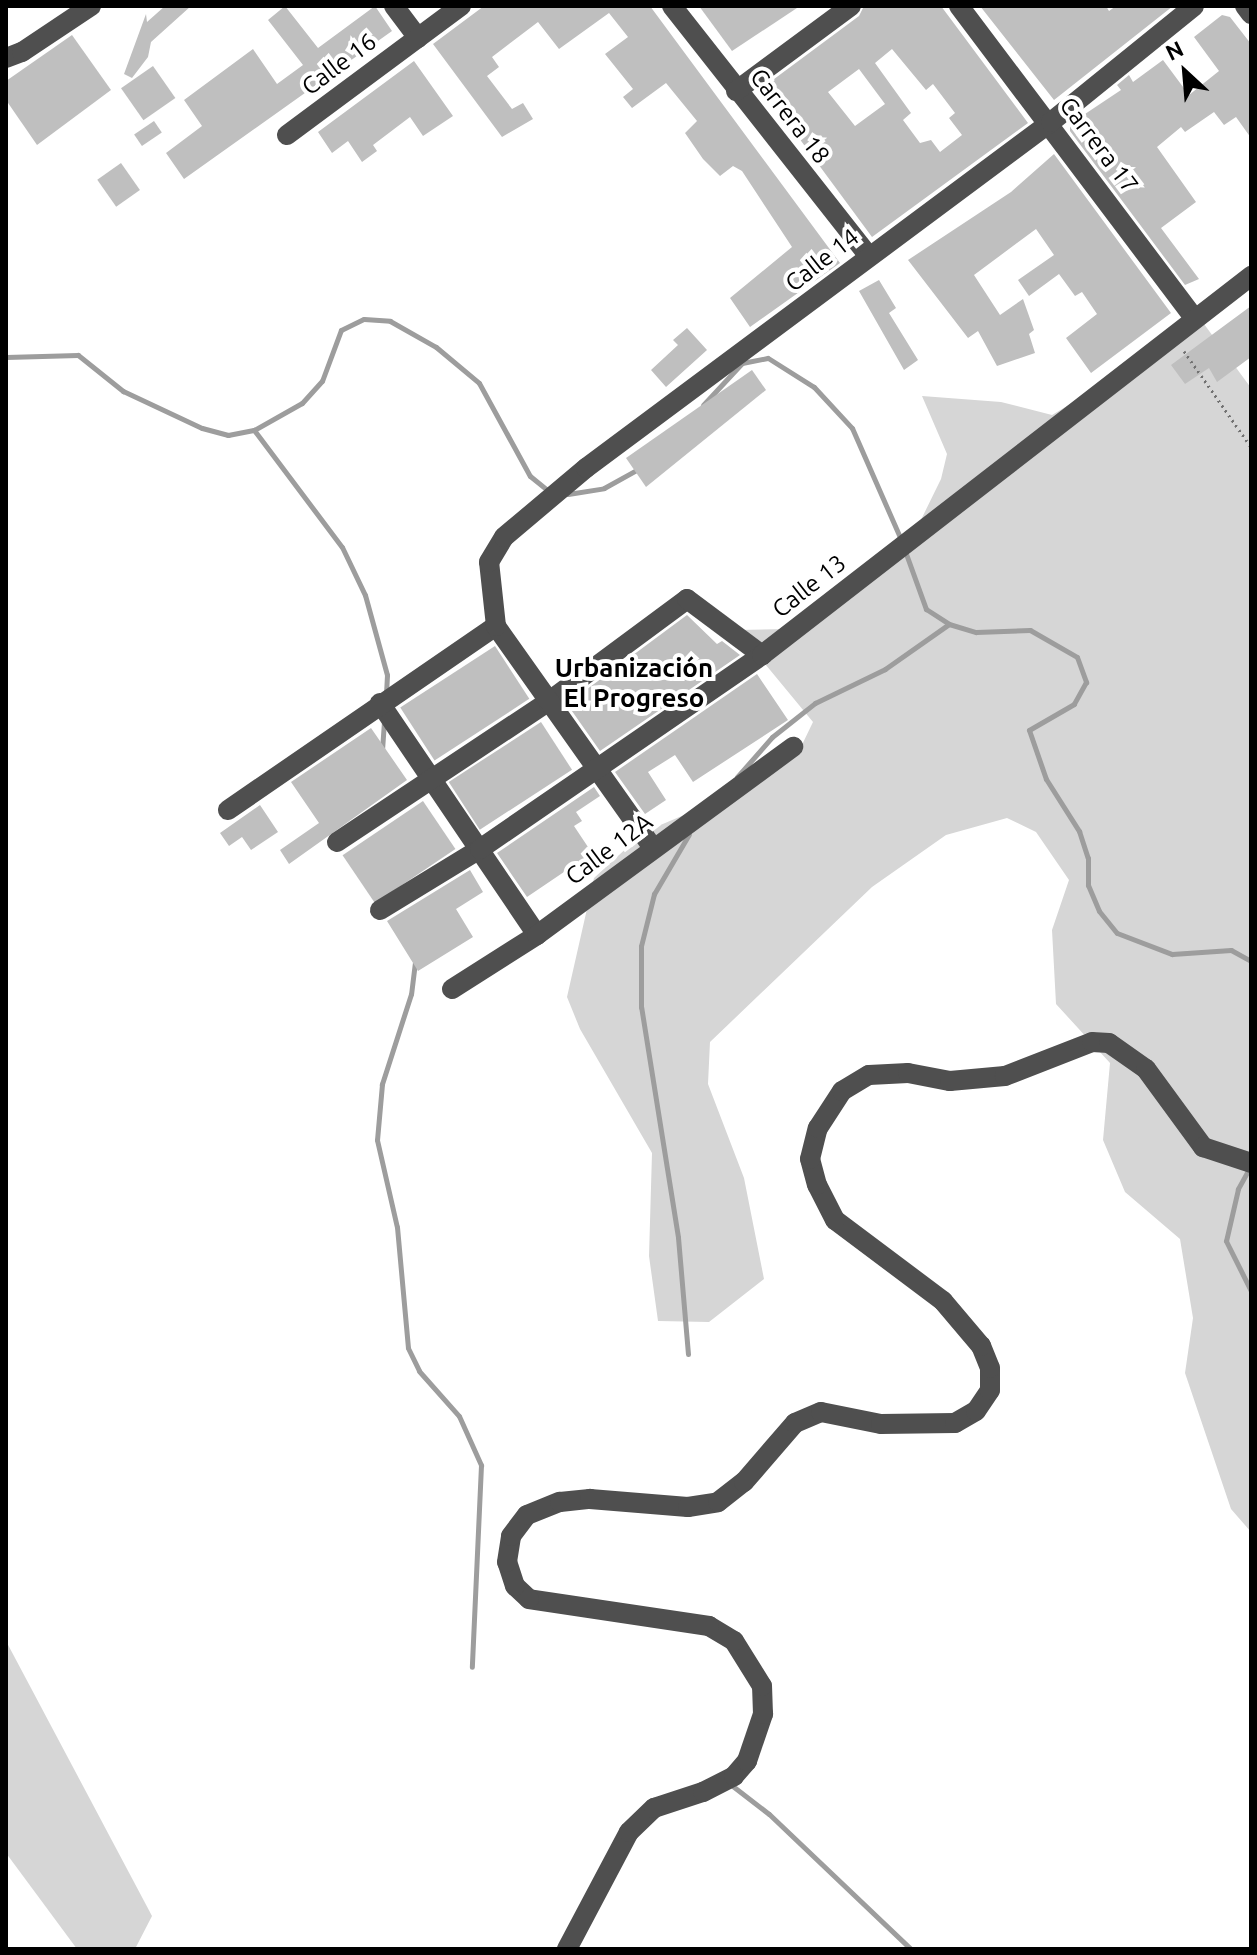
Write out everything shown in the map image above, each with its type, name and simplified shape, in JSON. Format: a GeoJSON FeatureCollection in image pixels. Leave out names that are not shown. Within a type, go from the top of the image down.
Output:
{"type":"FeatureCollection","features":[{"type":"Feature","properties":{"kind":"street"},"geometry":{"type":"LineString","coordinates":[[6,58],[22,52],[91,6]]}},
{"type":"Feature","properties":{"kind":"street"},"geometry":{"type":"LineString","coordinates":[[394,6],[418,38]]}},
{"type":"Feature","properties":{"kind":"street","name":"Calle 16"},"geometry":{"type":"LineString","coordinates":[[287,135],[461,6]]}},
{"type":"Feature","properties":{"kind":"street","name":"Carrera 18"},"geometry":{"type":"LineString","coordinates":[[672,6],[869,256]]}},
{"type":"Feature","properties":{"kind":"street"},"geometry":{"type":"LineString","coordinates":[[736,91],[851,6]]}},
{"type":"Feature","properties":{"kind":"street","name":"Carrera 17"},"geometry":{"type":"LineString","coordinates":[[959,6],[1051,122],[1194,318]]}},
{"type":"Feature","properties":{"kind":"street","name":"Calle 14"},"geometry":{"type":"LineString","coordinates":[[496,626],[489,562],[504,537],[586,468],[1051,122],[1194,6]]}},
{"type":"Feature","properties":{"kind":"street"},"geometry":{"type":"LineString","coordinates":[[1245,6],[1251,14]]}},
{"type":"Feature","properties":{"kind":"street","name":"Calle 13"},"geometry":{"type":"LineString","coordinates":[[380,910],[480,849],[594,767],[762,655],[1251,276]]}},
{"type":"Feature","properties":{"kind":"street"},"geometry":{"type":"LineString","coordinates":[[337,842],[548,702],[687,599],[762,655]]}},
{"type":"Feature","properties":{"kind":"street"},"geometry":{"type":"LineString","coordinates":[[228,810],[496,626],[653,848]]}},
{"type":"Feature","properties":{"kind":"street"},"geometry":{"type":"LineString","coordinates":[[380,703],[537,935]]}},
{"type":"Feature","properties":{"kind":"street","name":"Calle 12A"},"geometry":{"type":"LineString","coordinates":[[452,989],[537,935],[793,747]]}},
{"type":"Feature","properties":{"kind":"street"},"geometry":{"type":"LineString","coordinates":[[567,1949],[629,1832],[654,1808],[703,1792],[734,1776],[747,1761],[763,1714],[762,1686],[734,1641],[709,1626],[529,1599],[515,1586],[507,1562],[511,1536],[527,1515],[560,1502],[590,1499],[688,1507],[718,1502],[744,1482],[795,1423],[821,1412],[881,1424],[932,1426],[955,1423],[976,1411],[990,1390],[990,1368],[972,1335],[943,1301],[835,1220],[817,1185],[810,1159],[818,1128],[842,1091],[869,1075],[908,1073],[950,1081],[1005,1076],[1092,1042],[1109,1043],[1146,1069],[1203,1147],[1251,1163]]}},
{"type":"Feature","properties":{"kind":"path"},"geometry":{"type":"LineString","coordinates":[[1173,334],[1251,447]]}},
{"type":"Feature","properties":{"kind":"shaded area"},"geometry":{"type":"Polygon","coordinates":[[[1204,324],[1251,388],[1251,1532],[1231,1509],[1185,1373],[1193,1318],[1180,1239],[1125,1192],[1103,1140],[1110,1063],[1056,1004],[1052,930],[1069,880],[1036,832],[1007,818],[946,835],[872,887],[710,1042],[708,1084],[744,1178],[764,1279],[709,1322],[658,1321],[649,1256],[652,1153],[580,1029],[567,997],[594,878],[644,832],[731,795],[799,751],[813,722],[737,630],[788,629],[915,532],[941,479],[947,454],[922,396],[1001,402],[1052,415],[1204,324]]]}},
{"type":"Feature","properties":{"kind":"shaded area"},"geometry":{"type":"Polygon","coordinates":[[[6,1641],[152,1916],[135,1949],[77,1949],[6,1853],[6,1641]]]}},
{"type":"Feature","properties":{"kind":"building"},"geometry":{"type":"Polygon","coordinates":[[[165,6],[191,6],[151,42],[148,57],[132,78],[124,74],[146,14],[147,22],[165,6]]]}},
{"type":"Feature","properties":{"kind":"building"},"geometry":{"type":"Polygon","coordinates":[[[285,6],[318,48],[375,6],[392,31],[184,179],[166,153],[202,126],[184,100],[253,49],[277,84],[303,65],[268,20],[285,6]]]}},
{"type":"Feature","properties":{"kind":"building"},"geometry":{"type":"Polygon","coordinates":[[[484,6],[650,6],[840,263],[750,327],[730,298],[792,247],[742,171],[733,166],[720,176],[703,159],[685,133],[697,121],[666,83],[632,108],[623,97],[633,89],[605,54],[628,37],[609,13],[559,49],[538,22],[492,57],[499,67],[487,76],[512,109],[523,103],[533,119],[502,137],[433,44],[484,6]]]}},
{"type":"Feature","properties":{"kind":"building"},"geometry":{"type":"Polygon","coordinates":[[[699,6],[800,6],[732,51],[699,6]]]}},
{"type":"Feature","properties":{"kind":"building"},"geometry":{"type":"Polygon","coordinates":[[[864,6],[941,6],[1028,123],[872,237],[762,88],[859,16],[864,6]],[[892,49],[875,63],[911,113],[903,120],[920,143],[931,140],[940,152],[962,135],[949,118],[955,113],[933,84],[926,90],[892,49]],[[859,69],[828,92],[855,126],[885,104],[859,69]]]}},
{"type":"Feature","properties":{"kind":"building"},"geometry":{"type":"Polygon","coordinates":[[[980,6],[1106,6],[1109,11],[1116,6],[1173,6],[1054,100],[980,6]]]}},
{"type":"Feature","properties":{"kind":"building"},"geometry":{"type":"Polygon","coordinates":[[[1222,15],[1230,17],[1251,44],[1251,138],[1236,117],[1224,125],[1214,112],[1185,132],[1181,127],[1157,147],[1196,202],[1161,228],[1199,279],[1185,285],[1070,131],[1070,124],[1121,90],[1117,85],[1129,75],[1133,82],[1163,60],[1189,95],[1219,71],[1194,37],[1222,15]]]}},
{"type":"Feature","properties":{"kind":"building"},"geometry":{"type":"Polygon","coordinates":[[[72,35],[111,90],[37,145],[6,100],[6,81],[72,35]]]}},
{"type":"Feature","properties":{"kind":"building"},"geometry":{"type":"Polygon","coordinates":[[[414,61],[453,116],[423,136],[410,117],[373,145],[377,151],[362,162],[348,141],[332,153],[318,132],[414,61]]]}},
{"type":"Feature","properties":{"kind":"building"},"geometry":{"type":"Polygon","coordinates":[[[153,66],[175,98],[143,120],[121,88],[153,66]]]}},
{"type":"Feature","properties":{"kind":"building"},"geometry":{"type":"Polygon","coordinates":[[[154,121],[162,133],[142,146],[134,134],[154,121]]]}},
{"type":"Feature","properties":{"kind":"building"},"geometry":{"type":"Polygon","coordinates":[[[1054,154],[1171,313],[1091,373],[1066,338],[1097,314],[1082,292],[1075,296],[1059,274],[1029,296],[1018,280],[1054,255],[1036,229],[974,275],[1000,315],[1023,299],[1034,330],[1029,334],[1035,353],[997,366],[978,331],[968,338],[908,260],[1011,192],[1054,154]]]}},
{"type":"Feature","properties":{"kind":"building"},"geometry":{"type":"Polygon","coordinates":[[[121,163],[140,190],[116,207],[97,180],[121,163]]]}},
{"type":"Feature","properties":{"kind":"building"},"geometry":{"type":"Polygon","coordinates":[[[879,280],[896,308],[889,313],[918,360],[904,370],[859,291],[879,280]]]}},
{"type":"Feature","properties":{"kind":"building"},"geometry":{"type":"Polygon","coordinates":[[[1251,306],[1251,357],[1217,382],[1209,368],[1185,384],[1171,365],[1251,306]]]}},
{"type":"Feature","properties":{"kind":"building"},"geometry":{"type":"Polygon","coordinates":[[[687,328],[707,350],[666,387],[651,370],[678,345],[673,340],[687,328]]]}},
{"type":"Feature","properties":{"kind":"building"},"geometry":{"type":"Polygon","coordinates":[[[752,370],[766,390],[646,487],[626,458],[752,370]]]}},
{"type":"Feature","properties":{"kind":"building"},"geometry":{"type":"Polygon","coordinates":[[[687,615],[717,644],[722,641],[740,655],[600,751],[567,704],[687,615]]]}},
{"type":"Feature","properties":{"kind":"building"},"geometry":{"type":"Polygon","coordinates":[[[495,646],[529,699],[435,760],[400,708],[495,646]]]}},
{"type":"Feature","properties":{"kind":"building"},"geometry":{"type":"Polygon","coordinates":[[[757,674],[788,720],[693,782],[675,755],[648,772],[666,800],[645,814],[615,772],[757,674]]]}},
{"type":"Feature","properties":{"kind":"building"},"geometry":{"type":"Polygon","coordinates":[[[541,722],[572,770],[480,830],[449,782],[541,722]]]}},
{"type":"Feature","properties":{"kind":"building"},"geometry":{"type":"Polygon","coordinates":[[[371,728],[407,780],[289,864],[280,850],[319,823],[291,782],[371,728]]]}},
{"type":"Feature","properties":{"kind":"building"},"geometry":{"type":"Polygon","coordinates":[[[594,787],[600,796],[576,812],[582,821],[574,826],[592,853],[527,897],[497,853],[594,787]]]}},
{"type":"Feature","properties":{"kind":"building"},"geometry":{"type":"Polygon","coordinates":[[[423,801],[455,849],[375,903],[343,855],[423,801]]]}},
{"type":"Feature","properties":{"kind":"building"},"geometry":{"type":"Polygon","coordinates":[[[260,805],[278,832],[251,850],[242,837],[229,846],[220,833],[260,805]]]}},
{"type":"Feature","properties":{"kind":"building"},"geometry":{"type":"Polygon","coordinates":[[[470,870],[483,892],[456,909],[473,937],[418,971],[387,921],[470,870]]]}},
{"type":"Feature","properties":{"kind":"waterway"},"geometry":{"type":"LineString","coordinates":[[6,357],[78,355],[123,391],[202,428],[228,435],[254,430],[302,403],[322,381],[341,330],[364,319],[390,321],[436,347],[479,383],[530,476],[550,492]]}},
{"type":"Feature","properties":{"kind":"waterway"},"geometry":{"type":"LineString","coordinates":[[703,405],[742,363],[768,358],[814,387],[852,428],[902,542]]}},
{"type":"Feature","properties":{"kind":"waterway"},"geometry":{"type":"LineString","coordinates":[[254,430],[342,547],[365,595],[387,675],[386,694]]}},
{"type":"Feature","properties":{"kind":"waterway"},"geometry":{"type":"LineString","coordinates":[[568,494],[604,488],[640,468]]}},
{"type":"Feature","properties":{"kind":"waterway"},"geometry":{"type":"LineString","coordinates":[[905,551],[926,609],[949,624],[976,632],[1030,630],[1077,657],[1086,682],[1074,704],[1029,730],[1046,779],[1079,831],[1088,858],[1088,885],[1099,911],[1117,933],[1172,954],[1231,950],[1251,961]]}},
{"type":"Feature","properties":{"kind":"waterway"},"geometry":{"type":"LineString","coordinates":[[737,777],[772,737],[815,703],[885,669],[949,624]]}},
{"type":"Feature","properties":{"kind":"waterway"},"geometry":{"type":"LineString","coordinates":[[382,750],[384,720]]}},
{"type":"Feature","properties":{"kind":"waterway"},"geometry":{"type":"LineString","coordinates":[[688,1354],[678,1237],[641,1007],[641,946],[654,894],[689,834]]}},
{"type":"Feature","properties":{"kind":"waterway"},"geometry":{"type":"LineString","coordinates":[[415,962],[411,994],[382,1084],[377,1140],[397,1227],[408,1348],[419,1371],[459,1416],[481,1465],[472,1667]]}},
{"type":"Feature","properties":{"kind":"waterway"},"geometry":{"type":"LineString","coordinates":[[1250,1167],[1238,1189],[1226,1241],[1251,1291]]}},
{"type":"Feature","properties":{"kind":"waterway"},"geometry":{"type":"LineString","coordinates":[[730,1784],[769,1814],[911,1949]]}},
{"type":"Feature","properties":{"kind":"district","name":"Urbanización El Progreso"},"geometry":{"type":"Point","coordinates":[634,683]}}]}
